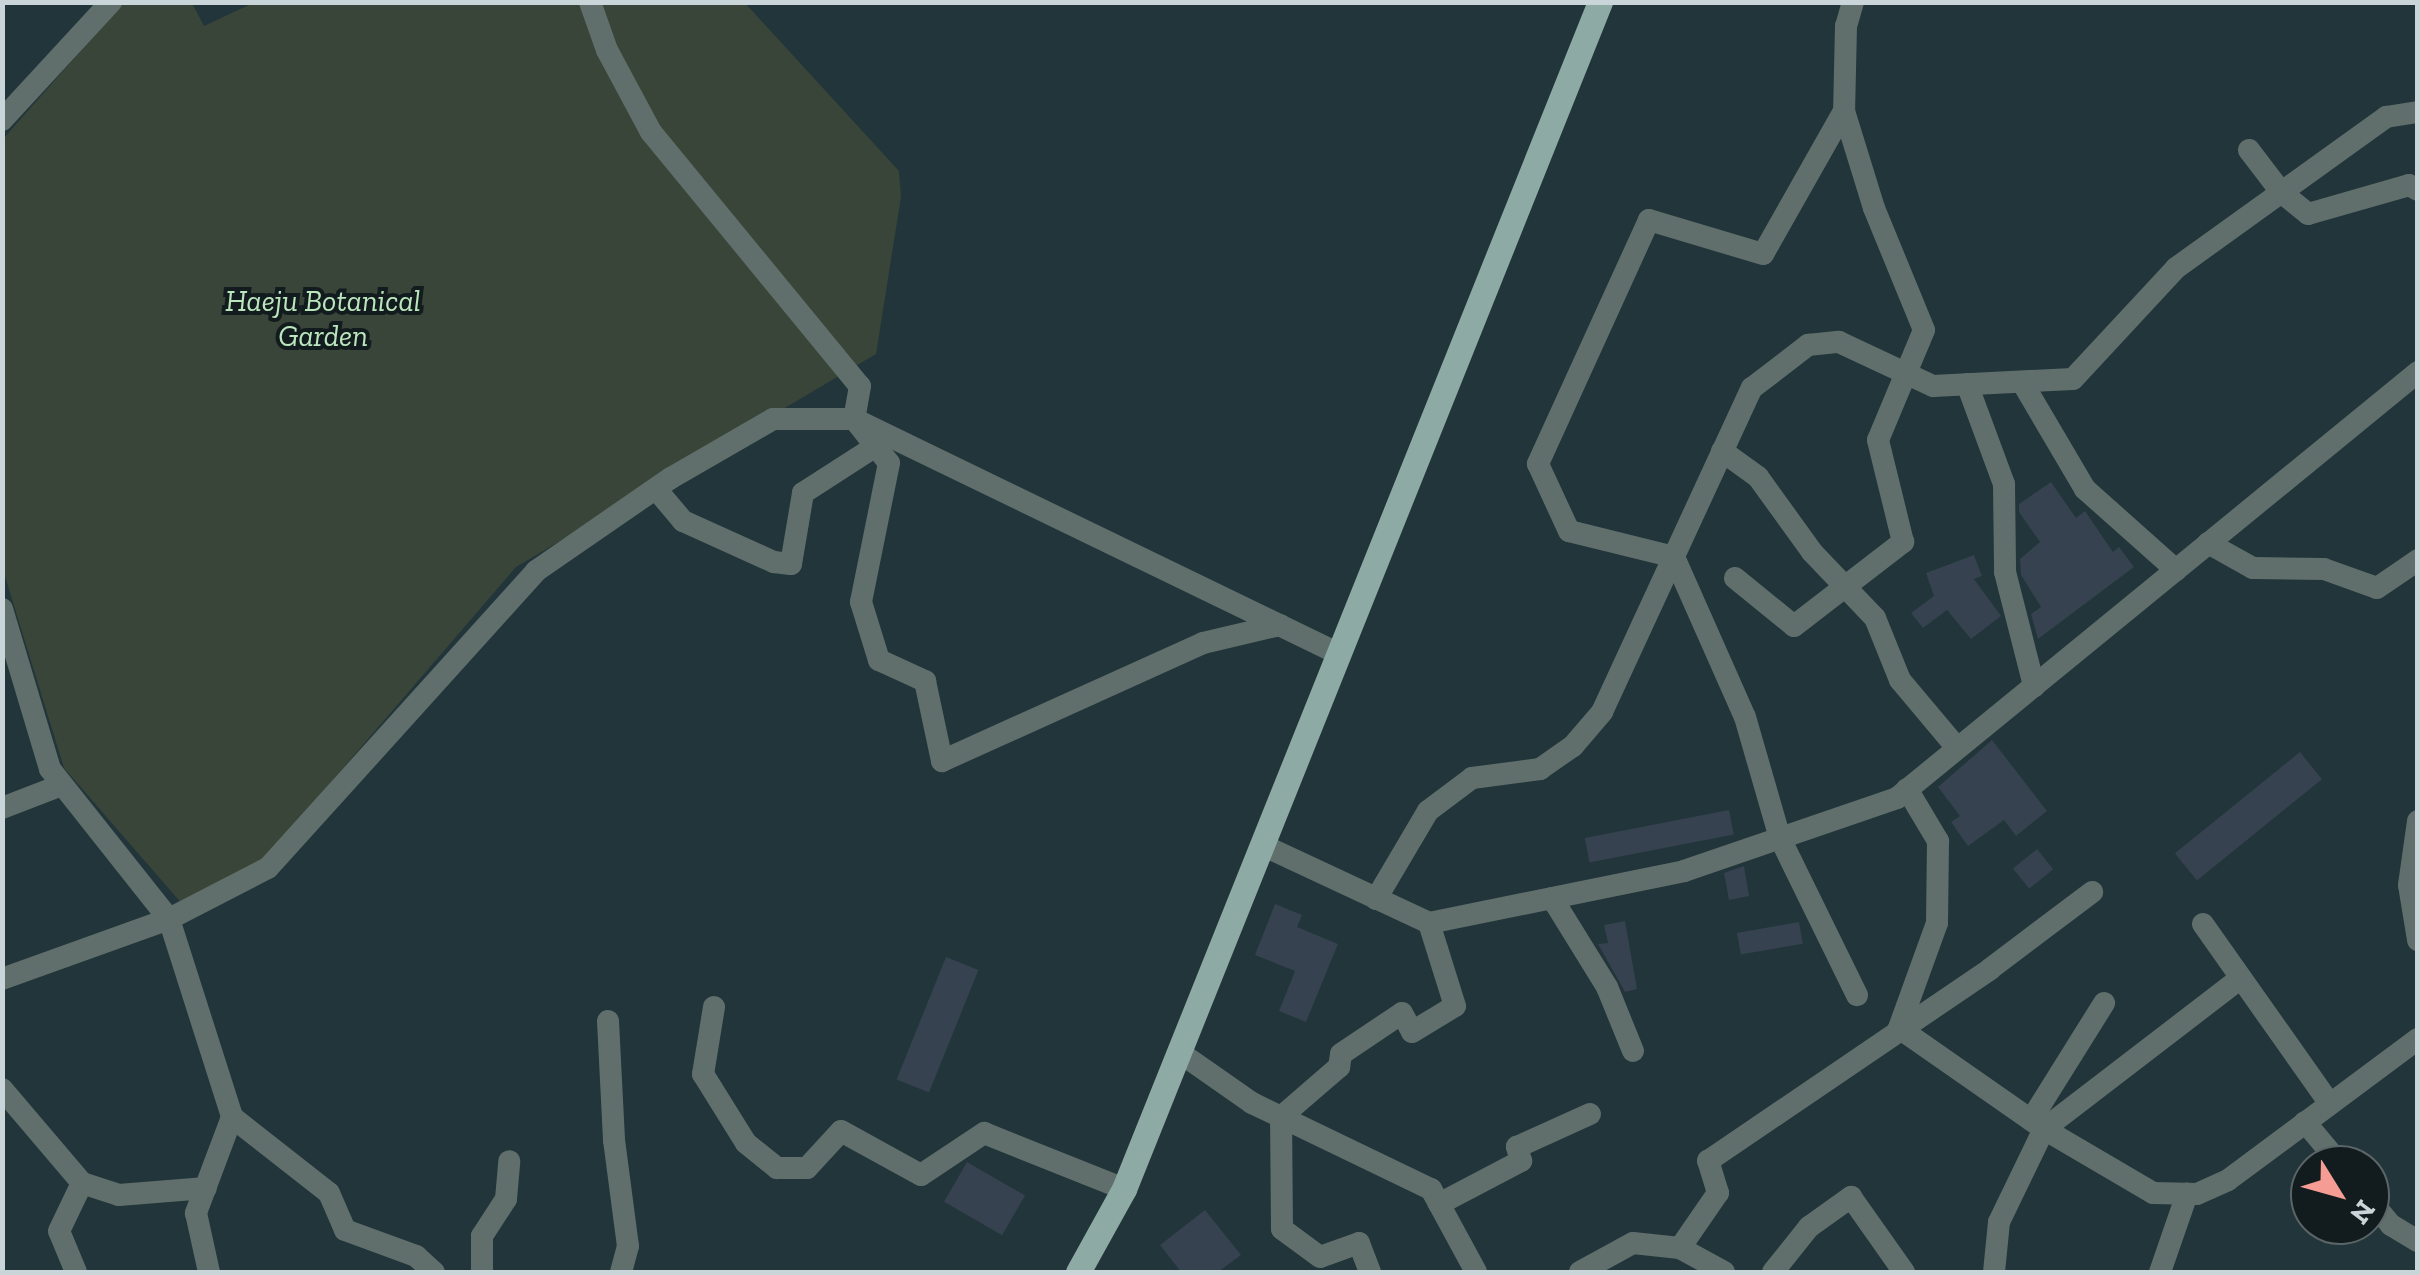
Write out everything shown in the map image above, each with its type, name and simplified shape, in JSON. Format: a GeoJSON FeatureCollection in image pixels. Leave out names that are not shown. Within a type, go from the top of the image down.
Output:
{"type":"FeatureCollection","features":[{"type":"Feature","properties":{"kind":"main road"},"geometry":{"type":"LineString","coordinates":[[1078,1272],[1124,1189],[1600,2]]}},
{"type":"Feature","properties":{"kind":"street"},"geometry":{"type":"LineString","coordinates":[[2,120],[111,2]]}},
{"type":"Feature","properties":{"kind":"street"},"geometry":{"type":"LineString","coordinates":[[590,2],[607,50],[651,132],[860,386],[854,420]]}},
{"type":"Feature","properties":{"kind":"street"},"geometry":{"type":"LineString","coordinates":[[1735,578],[1794,626],[1903,542],[1878,440],[1924,330],[1874,208],[1844,111],[1846,26],[1854,2]]}},
{"type":"Feature","properties":{"kind":"street"},"geometry":{"type":"LineString","coordinates":[[1674,557],[1569,530],[1538,464],[1650,220],[1762,254],[1844,111]]}},
{"type":"Feature","properties":{"kind":"street"},"geometry":{"type":"LineString","coordinates":[[1376,898],[1428,811],[1472,778],[1540,770],[1573,746],[1602,712],[1752,388],[1808,345],[1839,342],[1933,386],[2073,379],[2176,268],[2386,117],[2418,112]]}},
{"type":"Feature","properties":{"kind":"street"},"geometry":{"type":"LineString","coordinates":[[2249,150],[2281,192],[2308,214],[2410,184],[2418,190]]}},
{"type":"Feature","properties":{"kind":"street"},"geometry":{"type":"LineString","coordinates":[[1262,845],[1429,923],[1684,871],[1897,798],[2418,372]]}},
{"type":"Feature","properties":{"kind":"street"},"geometry":{"type":"LineString","coordinates":[[2022,382],[2085,488],[2176,570]]}},
{"type":"Feature","properties":{"kind":"street"},"geometry":{"type":"LineString","coordinates":[[1966,384],[2004,484],[2005,572],[2034,686]]}},
{"type":"Feature","properties":{"kind":"street"},"geometry":{"type":"LineString","coordinates":[[2,980],[169,919],[268,868],[536,572],[656,488],[774,419],[854,420],[1339,654]]}},
{"type":"Feature","properties":{"kind":"street"},"geometry":{"type":"LineString","coordinates":[[854,420],[889,464],[862,602],[879,660],[925,681],[942,761],[1204,644],[1280,625]]}},
{"type":"Feature","properties":{"kind":"street"},"geometry":{"type":"LineString","coordinates":[[656,488],[683,521],[774,562],[791,564],[803,493],[876,446]]}},
{"type":"Feature","properties":{"kind":"street"},"geometry":{"type":"LineString","coordinates":[[1722,451],[1758,477],[1812,552],[1874,618],[1900,680],[1957,748]]}},
{"type":"Feature","properties":{"kind":"street"},"geometry":{"type":"LineString","coordinates":[[2208,543],[2252,568],[2324,568],[2377,588],[2418,560]]}},
{"type":"Feature","properties":{"kind":"street"},"geometry":{"type":"LineString","coordinates":[[1674,557],[1745,716],[1780,838],[1858,995]]}},
{"type":"Feature","properties":{"kind":"street"},"geometry":{"type":"LineString","coordinates":[[2,609],[50,769],[169,919],[232,1118],[329,1192],[345,1230],[416,1256],[434,1272]]}},
{"type":"Feature","properties":{"kind":"street"},"geometry":{"type":"LineString","coordinates":[[2,808],[62,785]]}},
{"type":"Feature","properties":{"kind":"street"},"geometry":{"type":"LineString","coordinates":[[1899,1028],[1937,923],[1938,841],[1907,790]]}},
{"type":"Feature","properties":{"kind":"street"},"geometry":{"type":"LineString","coordinates":[[2418,821],[2409,885],[2418,940]]}},
{"type":"Feature","properties":{"kind":"street"},"geometry":{"type":"LineString","coordinates":[[1680,1248],[1718,1193],[1708,1161],[1899,1028],[1990,970],[2092,892]]}},
{"type":"Feature","properties":{"kind":"street"},"geometry":{"type":"LineString","coordinates":[[1552,898],[1607,987],[1634,1052]]}},
{"type":"Feature","properties":{"kind":"street"},"geometry":{"type":"LineString","coordinates":[[1281,1116],[1339,1067],[1340,1054],[1402,1013],[1412,1032],[1455,1006],[1429,923]]}},
{"type":"Feature","properties":{"kind":"street"},"geometry":{"type":"LineString","coordinates":[[2203,924],[2330,1104]]}},
{"type":"Feature","properties":{"kind":"street"},"geometry":{"type":"LineString","coordinates":[[2037,1124],[2241,978]]}},
{"type":"Feature","properties":{"kind":"street"},"geometry":{"type":"LineString","coordinates":[[1994,1272],[1999,1222],[2037,1124],[2104,1003]]}},
{"type":"Feature","properties":{"kind":"street"},"geometry":{"type":"LineString","coordinates":[[714,1007],[703,1074],[746,1143],[778,1168],[807,1168],[841,1132],[921,1174],[984,1132],[1124,1189]]}},
{"type":"Feature","properties":{"kind":"street"},"geometry":{"type":"LineString","coordinates":[[608,1021],[614,1140],[628,1246],[621,1272]]}},
{"type":"Feature","properties":{"kind":"street"},"geometry":{"type":"LineString","coordinates":[[1899,1028],[2037,1124],[2152,1194],[2187,1194],[2228,1180],[2330,1104],[2414,1049]]}},
{"type":"Feature","properties":{"kind":"street"},"geometry":{"type":"LineString","coordinates":[[1179,1052],[1252,1103],[1430,1189],[1474,1271]]}},
{"type":"Feature","properties":{"kind":"street"},"geometry":{"type":"LineString","coordinates":[[2,1089],[82,1183],[119,1195],[206,1188]]}},
{"type":"Feature","properties":{"kind":"street"},"geometry":{"type":"LineString","coordinates":[[1439,1204],[1522,1162],[1517,1147],[1590,1114]]}},
{"type":"Feature","properties":{"kind":"street"},"geometry":{"type":"LineString","coordinates":[[1281,1116],[1282,1229],[1320,1257],[1359,1243],[1370,1272]]}},
{"type":"Feature","properties":{"kind":"street"},"geometry":{"type":"LineString","coordinates":[[208,1272],[196,1212],[232,1118]]}},
{"type":"Feature","properties":{"kind":"street"},"geometry":{"type":"LineString","coordinates":[[2305,1122],[2324,1145]]}},
{"type":"Feature","properties":{"kind":"street"},"geometry":{"type":"LineString","coordinates":[[482,1272],[482,1236],[506,1199],[509,1161]]}},
{"type":"Feature","properties":{"kind":"street"},"geometry":{"type":"LineString","coordinates":[[76,1272],[59,1231],[82,1183]]}},
{"type":"Feature","properties":{"kind":"street"},"geometry":{"type":"LineString","coordinates":[[2160,1272],[2187,1194]]}},
{"type":"Feature","properties":{"kind":"street"},"geometry":{"type":"LineString","coordinates":[[1772,1272],[1810,1227],[1851,1196],[1904,1272]]}},
{"type":"Feature","properties":{"kind":"street"},"geometry":{"type":"LineString","coordinates":[[2390,1224],[2418,1242]]}},
{"type":"Feature","properties":{"kind":"street"},"geometry":{"type":"LineString","coordinates":[[1580,1272],[1632,1243],[1680,1248],[1724,1272]]}},
{"type":"Feature","properties":{"kind":"green space","name":"Haeju Botanical Garden"},"geometry":{"type":"Polygon","coordinates":[[[255,2],[745,3],[899,171],[901,197],[876,354],[516,567],[264,860],[183,905],[64,768],[3,570],[3,139],[123,3],[192,3],[204,26],[255,2]]]}},
{"type":"Feature","properties":{"kind":"building"},"geometry":{"type":"Polygon","coordinates":[[[2051,482],[2076,518],[2085,511],[2113,552],[2119,547],[2134,567],[2038,639],[2031,614],[2041,607],[2021,575],[2020,559],[2040,542],[2019,512],[2019,504],[2051,482]]]}},
{"type":"Feature","properties":{"kind":"building"},"geometry":{"type":"Polygon","coordinates":[[[1974,555],[1982,576],[1974,579],[2001,616],[1971,639],[1947,610],[1923,628],[1911,613],[1934,596],[1926,573],[1974,555]]]}},
{"type":"Feature","properties":{"kind":"building"},"geometry":{"type":"Polygon","coordinates":[[[1992,740],[2047,811],[2016,836],[2004,820],[1968,846],[1951,822],[1960,816],[1938,787],[1992,740]]]}},
{"type":"Feature","properties":{"kind":"building"},"geometry":{"type":"Polygon","coordinates":[[[2300,752],[2322,779],[2197,881],[2175,853],[2300,752]]]}},
{"type":"Feature","properties":{"kind":"building"},"geometry":{"type":"Polygon","coordinates":[[[1729,810],[1734,835],[1589,863],[1585,838],[1729,810]]]}},
{"type":"Feature","properties":{"kind":"building"},"geometry":{"type":"Polygon","coordinates":[[[2037,849],[2053,869],[2029,889],[2013,869],[2037,849]]]}},
{"type":"Feature","properties":{"kind":"building"},"geometry":{"type":"Polygon","coordinates":[[[1744,866],[1749,896],[1729,900],[1724,873],[1744,866]]]}},
{"type":"Feature","properties":{"kind":"building"},"geometry":{"type":"Polygon","coordinates":[[[1275,904],[1302,915],[1297,927],[1338,944],[1306,1022],[1279,1011],[1295,971],[1255,955],[1275,904]]]}},
{"type":"Feature","properties":{"kind":"building"},"geometry":{"type":"Polygon","coordinates":[[[1625,921],[1637,989],[1625,992],[1598,944],[1608,943],[1604,925],[1625,921]]]}},
{"type":"Feature","properties":{"kind":"building"},"geometry":{"type":"Polygon","coordinates":[[[1799,922],[1803,944],[1741,955],[1737,933],[1799,922]]]}},
{"type":"Feature","properties":{"kind":"building"},"geometry":{"type":"Polygon","coordinates":[[[946,957],[978,970],[929,1092],[897,1079],[946,957]]]}},
{"type":"Feature","properties":{"kind":"building"},"geometry":{"type":"Polygon","coordinates":[[[967,1162],[1025,1196],[1002,1235],[944,1202],[967,1162]]]}},
{"type":"Feature","properties":{"kind":"building"},"geometry":{"type":"Polygon","coordinates":[[[1205,1210],[1241,1255],[1218,1272],[1181,1272],[1160,1245],[1205,1210]]]}}]}
